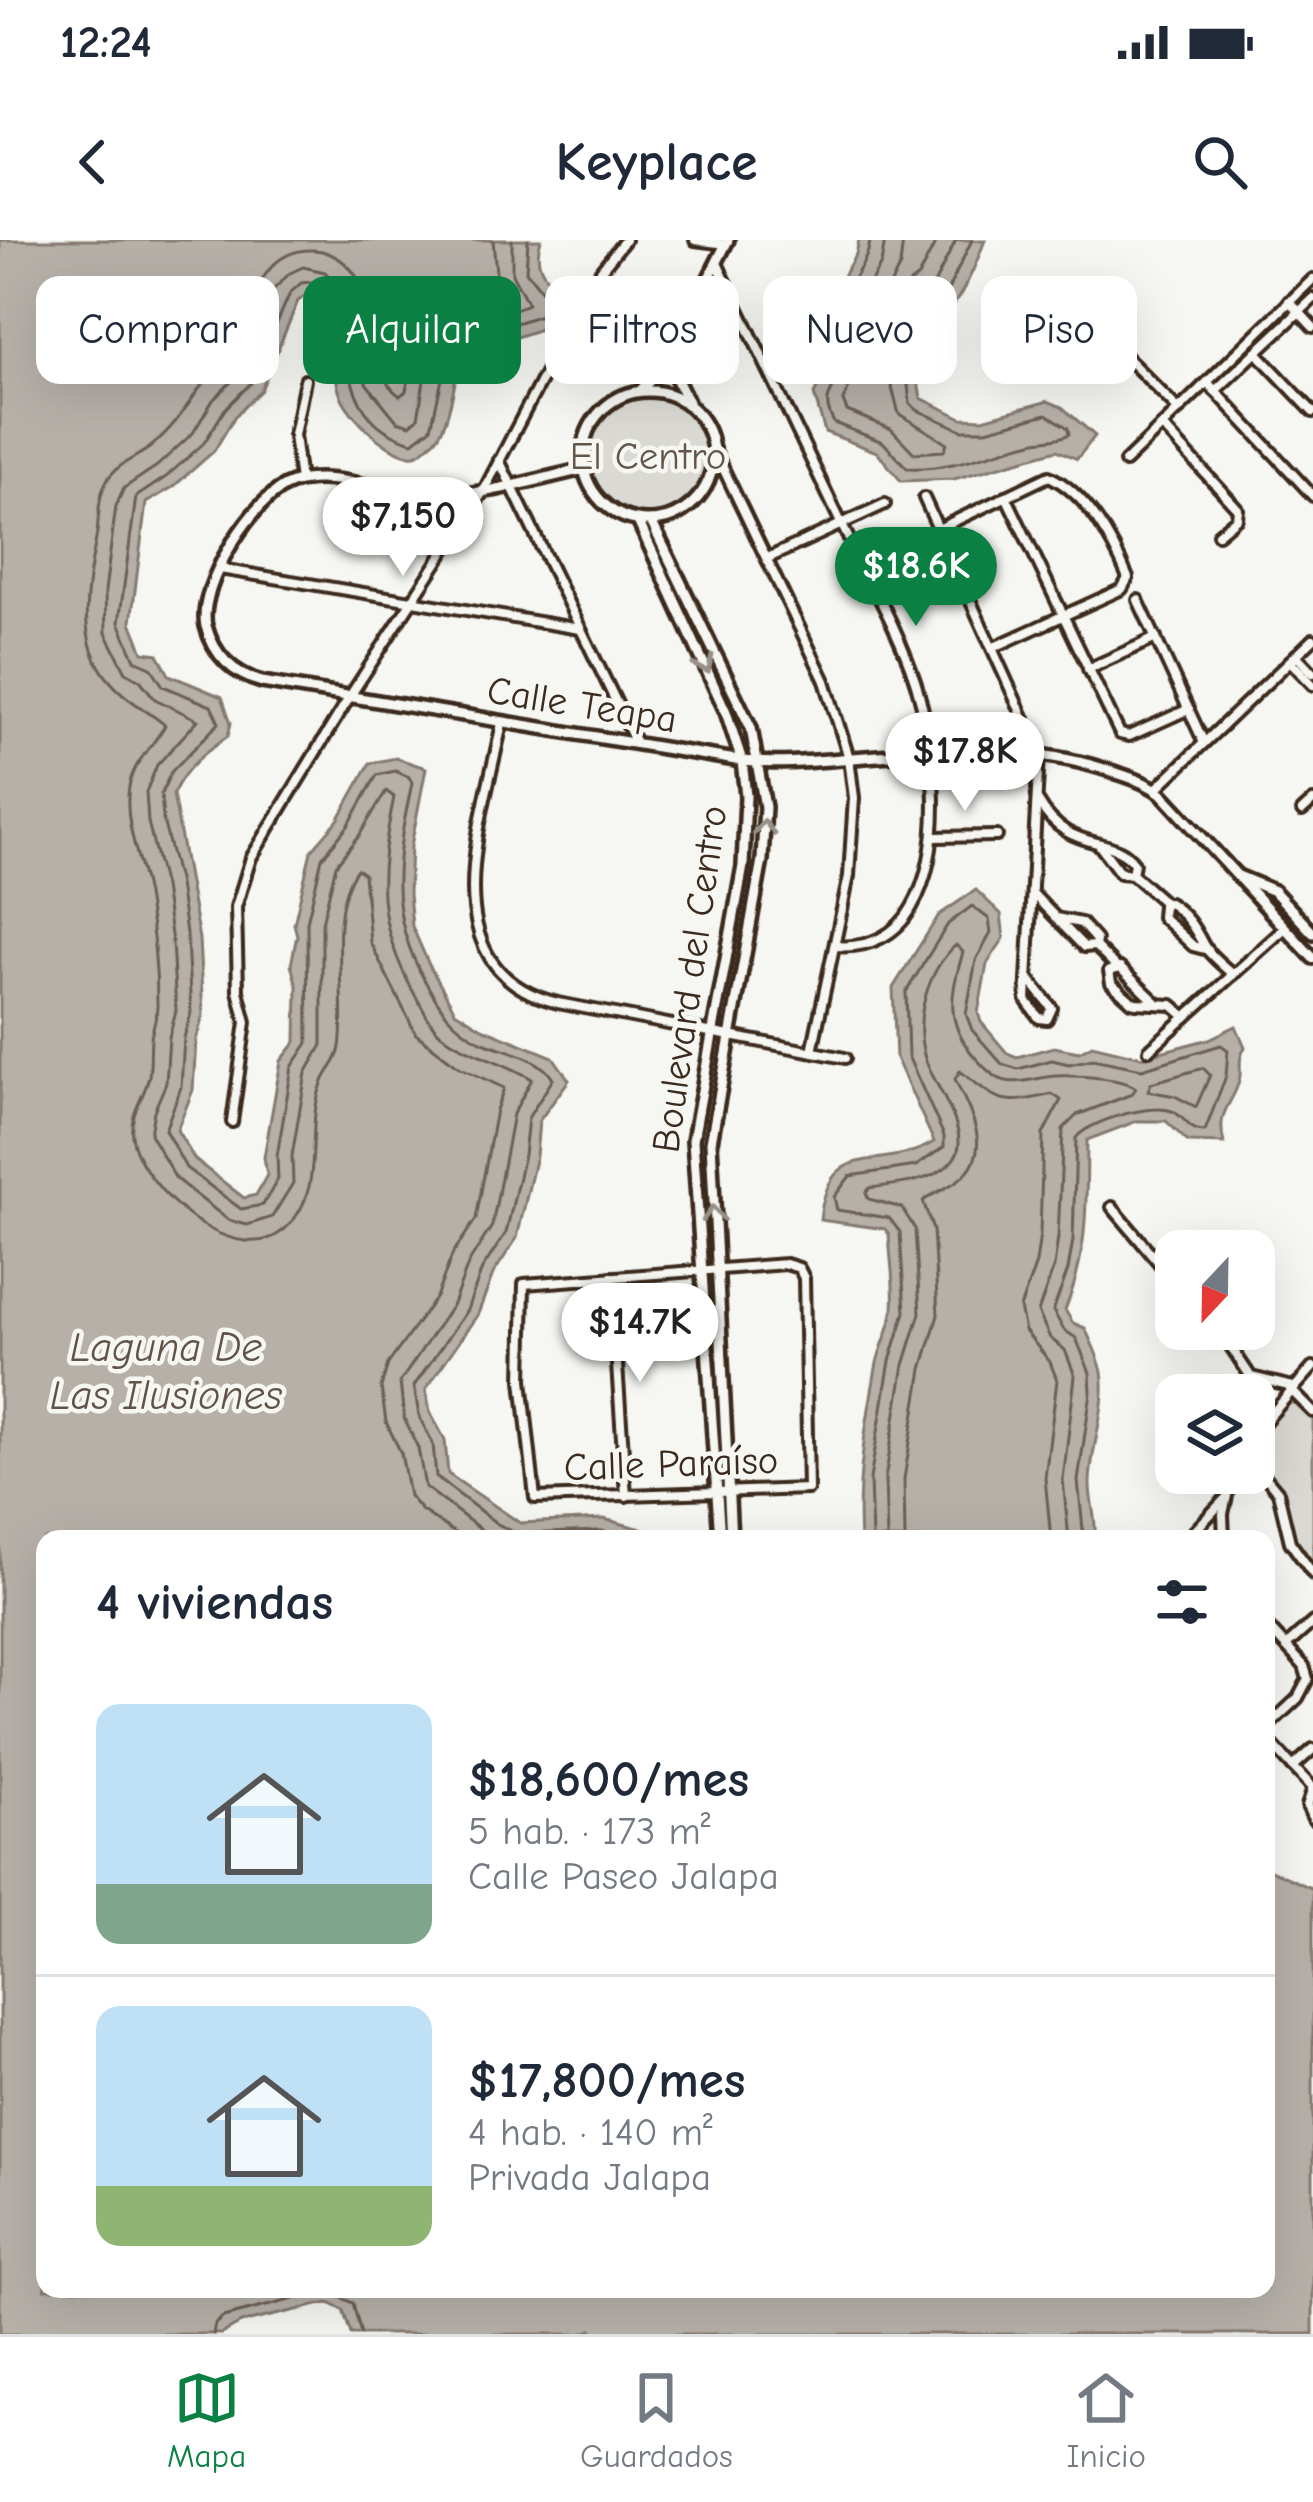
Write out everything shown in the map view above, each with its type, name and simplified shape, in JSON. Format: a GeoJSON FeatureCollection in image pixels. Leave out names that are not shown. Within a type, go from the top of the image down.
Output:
{"type":"FeatureCollection","features":[{"type":"Feature","properties":{"kind":"street"},"geometry":{"type":"LineString","coordinates":[[232,1122],[247,1022],[236,962],[239,889],[260,841],[483,492],[581,302],[626,240]]}},
{"type":"Feature","properties":{"kind":"street"},"geometry":{"type":"LineString","coordinates":[[695,240],[727,242],[710,276]]}},
{"type":"Feature","properties":{"kind":"street"},"geometry":{"type":"LineString","coordinates":[[717,263],[912,674],[927,752],[934,837],[925,880],[904,920],[869,944],[836,946]]}},
{"type":"Feature","properties":{"kind":"street"},"geometry":{"type":"LineString","coordinates":[[1212,387],[1247,343],[1313,279]]}},
{"type":"Feature","properties":{"kind":"street"},"geometry":{"type":"LineString","coordinates":[[1125,462],[1179,410],[1256,352],[1313,299]]}},
{"type":"Feature","properties":{"kind":"street"},"geometry":{"type":"LineString","coordinates":[[1289,301],[1313,327]]}},
{"type":"Feature","properties":{"kind":"street"},"geometry":{"type":"LineString","coordinates":[[1247,343],[1313,412]]}},
{"type":"Feature","properties":{"kind":"street"},"geometry":{"type":"LineString","coordinates":[[1137,368],[1179,410]]}},
{"type":"Feature","properties":{"kind":"street"},"geometry":{"type":"LineString","coordinates":[[304,384],[294,435],[300,481],[326,480],[426,496],[483,492],[584,469]]}},
{"type":"Feature","properties":{"kind":"street"},"geometry":{"type":"LineString","coordinates":[[647,384],[608,405],[592,422],[584,445],[584,469],[605,505],[638,521],[676,515],[699,498],[711,477],[713,447]]}},
{"type":"Feature","properties":{"kind":"street"},"geometry":{"type":"LineString","coordinates":[[679,384],[706,425],[830,693],[849,758],[853,830],[836,946],[812,1051]]}},
{"type":"Feature","properties":{"kind":"street"},"geometry":{"type":"LineString","coordinates":[[1212,387],[1313,496]]}},
{"type":"Feature","properties":{"kind":"street"},"geometry":{"type":"LineString","coordinates":[[637,392],[668,394],[689,405]]}},
{"type":"Feature","properties":{"kind":"street"},"geometry":{"type":"LineString","coordinates":[[1162,427],[1237,508],[1238,516],[1218,534]]}},
{"type":"Feature","properties":{"kind":"street"},"geometry":{"type":"LineString","coordinates":[[500,460],[636,743]]}},
{"type":"Feature","properties":{"kind":"street"},"geometry":{"type":"LineString","coordinates":[[938,529],[1044,477],[1055,479],[1102,526],[1117,552],[1127,577],[1125,587],[992,648]]}},
{"type":"Feature","properties":{"kind":"street","name":"Calle Teapa"},"geometry":{"type":"LineString","coordinates":[[300,481],[277,490],[260,504],[209,590],[204,613],[210,638],[223,659],[256,680],[760,763],[927,752],[1039,752],[1134,778],[1156,789]]}},
{"type":"Feature","properties":{"kind":"street"},"geometry":{"type":"LineString","coordinates":[[1006,496],[1122,735],[1189,710]]}},
{"type":"Feature","properties":{"kind":"street"},"geometry":{"type":"LineString","coordinates":[[924,498],[1039,752],[1031,893],[1027,1004],[1041,1019],[1051,1017],[1051,1005],[1028,978]]}},
{"type":"Feature","properties":{"kind":"street"},"geometry":{"type":"LineString","coordinates":[[768,558],[885,504]]}},
{"type":"Feature","properties":{"kind":"street","name":"Boulevard del Centro"},"geometry":{"type":"LineString","coordinates":[[638,521],[726,712],[742,761],[747,814],[714,1035],[692,1140],[717,1494],[728,1530]]}},
{"type":"Feature","properties":{"kind":"street","name":"Boulevard del Centro"},"geometry":{"type":"LineString","coordinates":[[651,521],[746,716],[760,763],[765,815],[762,860],[711,1142],[730,1493],[721,1530]]}},
{"type":"Feature","properties":{"kind":"street"},"geometry":{"type":"LineString","coordinates":[[220,569],[580,629]]}},
{"type":"Feature","properties":{"kind":"street"},"geometry":{"type":"LineString","coordinates":[[1138,600],[1204,743]]}},
{"type":"Feature","properties":{"kind":"street"},"geometry":{"type":"LineString","coordinates":[[1088,670],[1156,638]]}},
{"type":"Feature","properties":{"kind":"street"},"geometry":{"type":"LineString","coordinates":[[1313,639],[1156,789],[1313,958]]}},
{"type":"Feature","properties":{"kind":"street"},"geometry":{"type":"LineString","coordinates":[[1293,658],[1313,673]]}},
{"type":"Feature","properties":{"kind":"street"},"geometry":{"type":"LineString","coordinates":[[1293,658],[1313,685]]}},
{"type":"Feature","properties":{"kind":"street"},"geometry":{"type":"LineString","coordinates":[[502,723],[471,898],[475,927],[491,957],[516,986],[536,997],[845,1058]]}},
{"type":"Feature","properties":{"kind":"street"},"geometry":{"type":"LineString","coordinates":[[1036,795],[1057,826],[1100,847],[1125,852],[1134,863],[1132,874]]}},
{"type":"Feature","properties":{"kind":"street"},"geometry":{"type":"LineString","coordinates":[[1303,812],[1313,801]]}},
{"type":"Feature","properties":{"kind":"street"},"geometry":{"type":"LineString","coordinates":[[934,837],[997,836]]}},
{"type":"Feature","properties":{"kind":"street"},"geometry":{"type":"LineString","coordinates":[[1100,847],[1120,873],[1132,874],[1165,903],[1173,904],[1233,975]]}},
{"type":"Feature","properties":{"kind":"street"},"geometry":{"type":"LineString","coordinates":[[1233,872],[1274,891],[1313,933]]}},
{"type":"Feature","properties":{"kind":"street"},"geometry":{"type":"LineString","coordinates":[[1031,893],[1084,947],[1095,946],[1158,1004]]}},
{"type":"Feature","properties":{"kind":"street"},"geometry":{"type":"LineString","coordinates":[[1165,903],[1162,916],[1193,946],[1208,950]]}},
{"type":"Feature","properties":{"kind":"street"},"geometry":{"type":"LineString","coordinates":[[1149,1050],[1285,928]]}},
{"type":"Feature","properties":{"kind":"street"},"geometry":{"type":"LineString","coordinates":[[1115,966],[1108,980],[1129,1000],[1175,1006],[1186,1017]]}},
{"type":"Feature","properties":{"kind":"street"},"geometry":{"type":"LineString","coordinates":[[1112,1207],[1155,1258]]}},
{"type":"Feature","properties":{"kind":"street","name":"Calle Paraíso"},"geometry":{"type":"LineString","coordinates":[[610,1277],[527,1282],[522,1293],[523,1387],[535,1498],[808,1490],[804,1278],[794,1266],[716,1269]]}},
{"type":"Feature","properties":{"kind":"street"},"geometry":{"type":"LineString","coordinates":[[626,1496],[610,1277],[716,1269]]}},
{"type":"Feature","properties":{"kind":"street"},"geometry":{"type":"LineString","coordinates":[[1233,1350],[1251,1377],[1291,1388],[1313,1412]]}},
{"type":"Feature","properties":{"kind":"street"},"geometry":{"type":"LineString","coordinates":[[1275,1408],[1313,1367]]}},
{"type":"Feature","properties":{"kind":"street"},"geometry":{"type":"LineString","coordinates":[[1275,1488],[1290,1542],[1313,1574]]}},
{"type":"Feature","properties":{"kind":"street"},"geometry":{"type":"LineString","coordinates":[[1224,1530],[1226,1494]]}},
{"type":"Feature","properties":{"kind":"street"},"geometry":{"type":"LineString","coordinates":[[1195,1530],[1225,1498]]}},
{"type":"Feature","properties":{"kind":"street"},"geometry":{"type":"LineString","coordinates":[[1286,1646],[1313,1622]]}},
{"type":"Feature","properties":{"kind":"street"},"geometry":{"type":"LineString","coordinates":[[1275,1634],[1304,1666],[1308,1679],[1298,1698],[1275,1720]]}},
{"type":"Feature","properties":{"kind":"street"},"geometry":{"type":"LineString","coordinates":[[1275,1748],[1313,1788],[1307,1806],[1313,1819]]}},
{"type":"Feature","properties":{"kind":"street"},"geometry":{"type":"LineString","coordinates":[[1293,1767],[1313,1749]]}},
{"type":"Feature","properties":{"kind":"green space","name":"El Centro"},"geometry":{"type":"Polygon","coordinates":[[[648,391],[673,396],[694,410],[708,431],[713,456],[708,481],[694,502],[673,516],[648,521],[623,516],[602,502],[588,481],[583,456],[588,431],[602,410],[623,396],[648,391]]]}},
{"type":"Feature","properties":{"kind":"green space"},"geometry":{"type":"Polygon","coordinates":[[[1290,1389],[1313,1411],[1313,1571],[1293,1542],[1282,1493],[1275,1484],[1275,1409],[1290,1389]]]}},
{"type":"Feature","properties":{"kind":"water","name":"Laguna De Las Ilusiones"},"geometry":{"type":"Polygon","coordinates":[[[0,240],[541,240],[538,258],[546,276],[545,328],[521,335],[521,276],[303,276],[303,297],[279,347],[279,276],[36,276],[36,384],[263,384],[235,416],[214,451],[173,487],[146,503],[131,622],[143,652],[158,654],[169,675],[222,697],[231,723],[228,736],[196,761],[173,794],[199,939],[203,1015],[196,1040],[193,1090],[177,1130],[195,1160],[244,1198],[256,1195],[267,1175],[264,1157],[281,1061],[296,1042],[297,986],[291,965],[297,935],[294,924],[311,851],[338,820],[370,763],[396,758],[426,768],[411,846],[409,894],[412,926],[429,965],[455,1011],[482,1028],[553,1057],[569,1080],[539,1121],[517,1238],[493,1274],[478,1314],[426,1389],[430,1412],[445,1440],[448,1474],[520,1523],[604,1519],[645,1530],[36,1530],[36,2298],[1275,2298],[1275,1872],[1313,1889],[1313,2334],[597,2334],[592,2330],[580,2334],[351,2334],[343,2310],[329,2303],[241,2323],[221,2334],[0,2334],[0,240]]]}},
{"type":"Feature","properties":{"kind":"water"},"geometry":{"type":"Polygon","coordinates":[[[859,240],[985,240],[957,300],[957,276],[843,276],[859,240]]]}},
{"type":"Feature","properties":{"kind":"water","name":"Laguna De Las Ilusiones"},"geometry":{"type":"Polygon","coordinates":[[[455,384],[443,427],[416,455],[388,447],[366,429],[338,387],[455,384]]]}},
{"type":"Feature","properties":{"kind":"water"},"geometry":{"type":"Polygon","coordinates":[[[820,384],[919,384],[921,398],[962,418],[983,419],[1048,401],[1095,436],[1077,459],[1057,450],[954,479],[901,481],[877,452],[825,432],[814,394],[820,384]]]}},
{"type":"Feature","properties":{"kind":"water"},"geometry":{"type":"Polygon","coordinates":[[[976,890],[1001,914],[1004,938],[987,964],[978,1013],[1007,1053],[1017,1057],[1054,1047],[1079,1052],[1092,1045],[1142,1057],[1209,1039],[1236,1026],[1245,1047],[1238,1085],[1222,1122],[1224,1143],[1188,1142],[1166,1121],[1137,1121],[1087,1140],[1082,1247],[1065,1310],[1073,1323],[1085,1328],[1102,1372],[1103,1398],[1090,1484],[1095,1530],[860,1530],[866,1429],[877,1363],[893,1309],[889,1234],[885,1229],[820,1220],[825,1194],[845,1167],[934,1142],[896,1058],[893,988],[939,915],[976,890]]]}}]}
